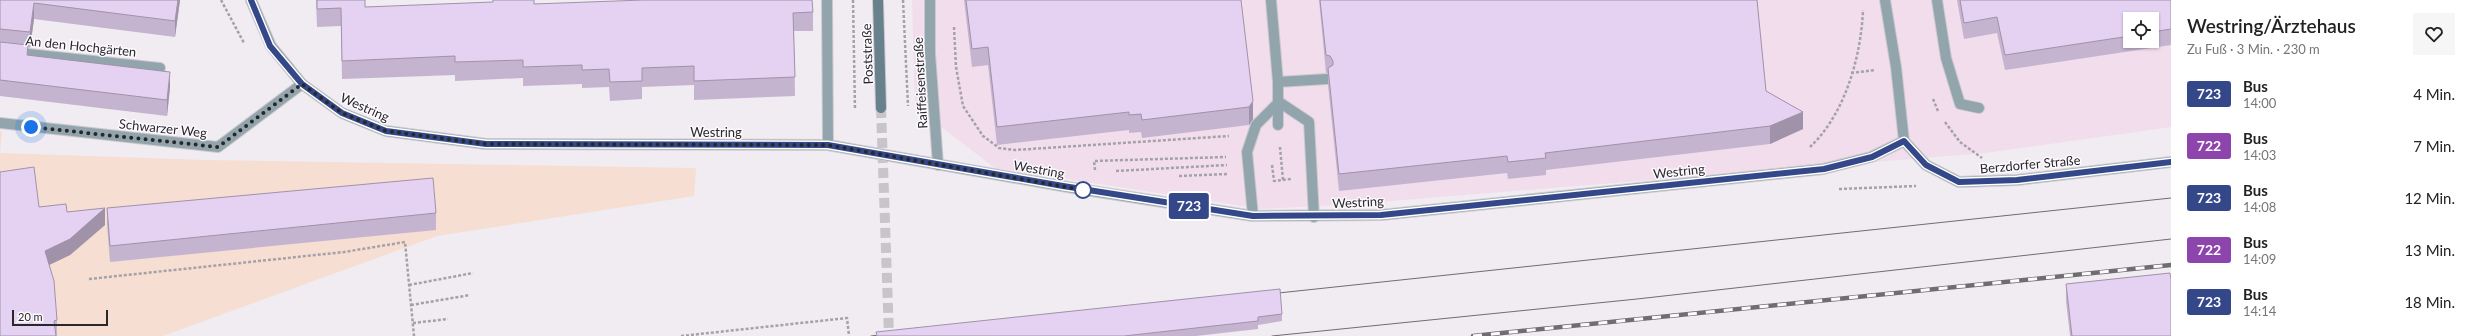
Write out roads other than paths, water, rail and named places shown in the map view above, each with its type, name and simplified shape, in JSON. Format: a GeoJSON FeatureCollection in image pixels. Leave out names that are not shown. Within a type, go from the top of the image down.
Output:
{"type":"FeatureCollection","features":[{"type":"Feature","properties":{"kind":"street","name":"Westring"},"geometry":{"type":"LineString","coordinates":[[251,0],[270,46],[302,84],[342,113],[386,131],[486,144],[828,145],[938,165],[1253,216],[1314,217],[1381,215],[1824,169],[1872,157],[1904,141]]}},
{"type":"Feature","properties":{"kind":"street"},"geometry":{"type":"LineString","coordinates":[[827,0],[828,145]]}},
{"type":"Feature","properties":{"kind":"street","name":"Poststraße"},"geometry":{"type":"LineString","coordinates":[[878,0],[881,108]]}},
{"type":"Feature","properties":{"kind":"street","name":"Raiffeisenstraße"},"geometry":{"type":"LineString","coordinates":[[930,0],[930,53],[938,165]]}},
{"type":"Feature","properties":{"kind":"street"},"geometry":{"type":"LineString","coordinates":[[1271,0],[1278,82],[1278,124]]}},
{"type":"Feature","properties":{"kind":"street"},"geometry":{"type":"LineString","coordinates":[[1885,0],[1896,67],[1904,141]]}},
{"type":"Feature","properties":{"kind":"street"},"geometry":{"type":"LineString","coordinates":[[1937,0],[1946,58],[1960,104],[1979,108]]}},
{"type":"Feature","properties":{"kind":"street","name":"An den Hochgärten"},"geometry":{"type":"LineString","coordinates":[[0,51],[160,68]]}},
{"type":"Feature","properties":{"kind":"street"},"geometry":{"type":"LineString","coordinates":[[1278,82],[1327,78]]}},
{"type":"Feature","properties":{"kind":"street","name":"Schwarzer Weg"},"geometry":{"type":"LineString","coordinates":[[0,123],[218,147],[302,84]]}},
{"type":"Feature","properties":{"kind":"street"},"geometry":{"type":"LineString","coordinates":[[1253,216],[1247,156],[1256,125],[1279,102]]}},
{"type":"Feature","properties":{"kind":"street"},"geometry":{"type":"LineString","coordinates":[[1279,102],[1309,122],[1314,217]]}},
{"type":"Feature","properties":{"kind":"street","name":"Berzdorfer Straße"},"geometry":{"type":"LineString","coordinates":[[1904,141],[1926,165],[1959,182],[2017,180],[2171,162]]}},
{"type":"Feature","properties":{"kind":"tunnel"},"geometry":{"type":"LineString","coordinates":[[881,108],[889,336]]}},
{"type":"Feature","properties":{"kind":"tram line"},"geometry":{"type":"LineString","coordinates":[[1269,294],[2171,198]]}},
{"type":"Feature","properties":{"kind":"tram line"},"geometry":{"type":"LineString","coordinates":[[1272,336],[1637,299],[2171,239]]}},
{"type":"Feature","properties":{"kind":"tram line"},"geometry":{"type":"LineString","coordinates":[[871,336],[887,334]]}},
{"type":"Feature","properties":{"kind":"railway"},"geometry":{"type":"LineString","coordinates":[[1473,336],[2171,265]]}}]}
